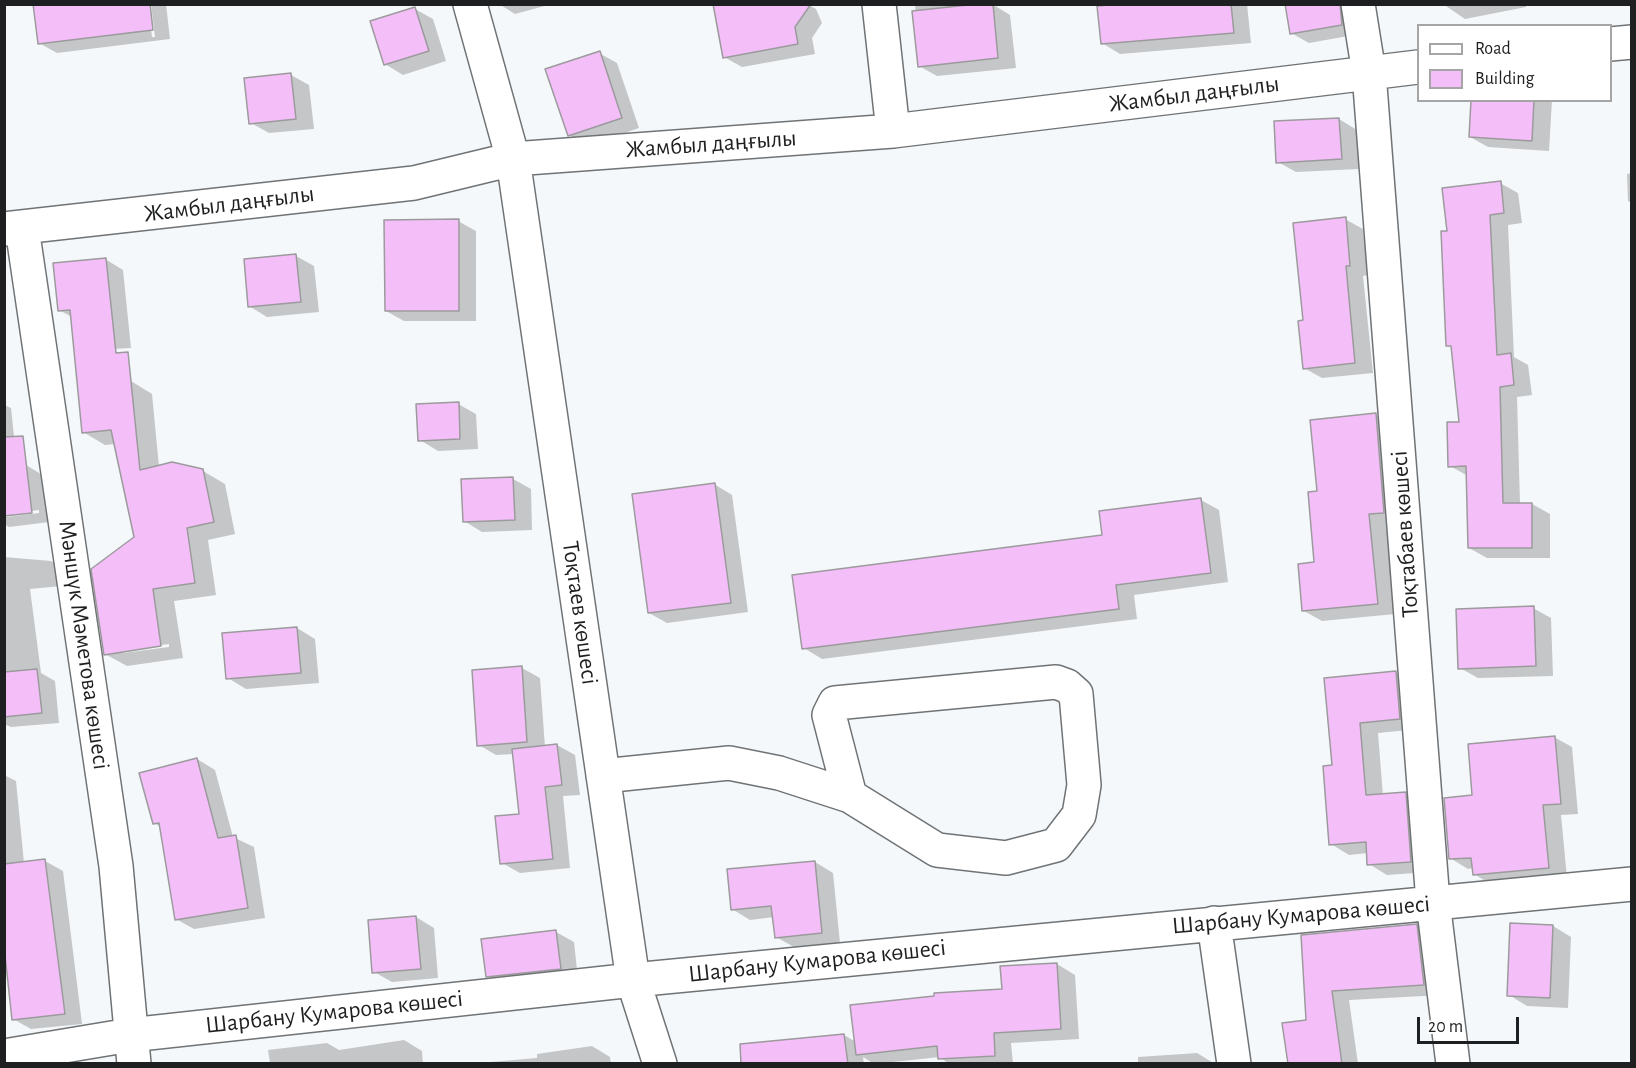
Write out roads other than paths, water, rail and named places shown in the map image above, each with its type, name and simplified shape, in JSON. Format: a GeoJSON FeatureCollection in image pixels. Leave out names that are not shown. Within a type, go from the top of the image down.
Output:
{"type":"FeatureCollection","features":[{"type":"Feature","properties":{"kind":"street","name":"Тоқтаев көшесі"},"geometry":{"type":"LineString","coordinates":[[470,4],[513,159],[633,980],[660,1064]]}},
{"type":"Feature","properties":{"kind":"street"},"geometry":{"type":"LineString","coordinates":[[879,4],[893,130]]}},
{"type":"Feature","properties":{"kind":"street","name":"Тоқтабаев көшесі"},"geometry":{"type":"LineString","coordinates":[[1358,4],[1369,73],[1433,902],[1453,1064]]}},
{"type":"Feature","properties":{"kind":"street"},"geometry":{"type":"LineString","coordinates":[[1612,44],[1632,42]]}},
{"type":"Feature","properties":{"kind":"street","name":"Жамбыл даңғылы"},"geometry":{"type":"LineString","coordinates":[[13,229],[414,183],[513,159],[893,130],[1417,67]]}},
{"type":"Feature","properties":{"kind":"street","name":"Мәншүк Мәметова көшесі"},"geometry":{"type":"LineString","coordinates":[[13,229],[116,866],[132,1049]]}},
{"type":"Feature","properties":{"kind":"street"},"geometry":{"type":"LineString","coordinates":[[603,776],[729,763],[779,773],[850,796],[937,850],[1006,858],[1056,845],[1079,814],[1084,785],[1076,694],[1067,686],[1056,682],[835,703],[829,715],[850,796]]}},
{"type":"Feature","properties":{"kind":"street","name":"Шарбану Кумарова көшесі"},"geometry":{"type":"LineString","coordinates":[[4,1056],[132,1049],[633,980],[1433,902],[1632,885]]}},
{"type":"Feature","properties":{"kind":"street"},"geometry":{"type":"LineString","coordinates":[[1214,923],[1234,1064]]}}]}
